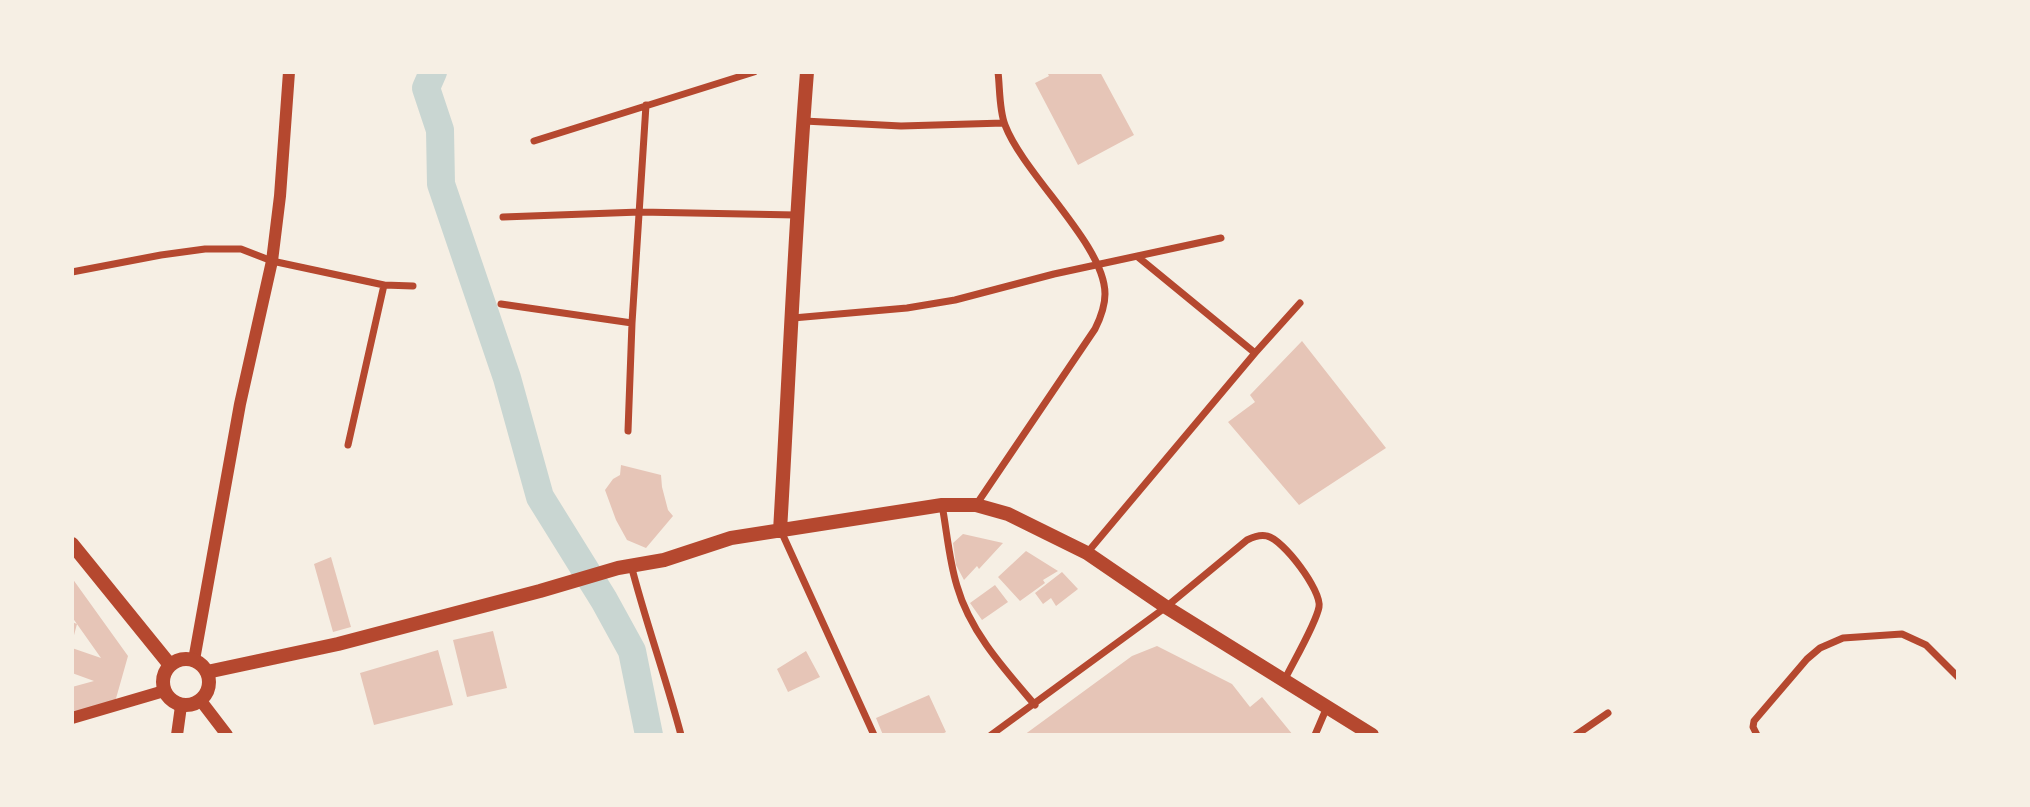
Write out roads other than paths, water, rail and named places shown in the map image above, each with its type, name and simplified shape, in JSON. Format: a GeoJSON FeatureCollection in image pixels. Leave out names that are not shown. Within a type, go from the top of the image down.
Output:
{"type":"FeatureCollection","features":[{"type":"Feature","properties":{"kind":"main road"},"geometry":{"type":"LineString","coordinates":[[780,531],[793,318],[796,215],[807,72]]}},
{"type":"Feature","properties":{"kind":"main road"},"geometry":{"type":"LineString","coordinates":[[207,672],[338,644],[625,566],[664,560],[731,538],[942,505],[976,505],[1008,514],[1087,553],[1166,607],[1372,735]]}},
{"type":"Feature","properties":{"kind":"main road"},"geometry":{"type":"LineString","coordinates":[[72,544],[170,665]]}},
{"type":"Feature","properties":{"kind":"main road"},"geometry":{"type":"LineString","coordinates":[[181,659],[194,660],[207,672],[209,687],[201,701],[181,706],[171,701],[164,691],[164,675],[170,665],[181,659]]}},
{"type":"Feature","properties":{"kind":"street"},"geometry":{"type":"LineString","coordinates":[[194,660],[240,404],[272,261],[280,196],[289,72]]}},
{"type":"Feature","properties":{"kind":"street"},"geometry":{"type":"LineString","coordinates":[[534,141],[754,72]]}},
{"type":"Feature","properties":{"kind":"street"},"geometry":{"type":"LineString","coordinates":[[976,505],[1096,329],[1103,314],[1105,292],[1099,265],[1019,153],[1004,123],[998,72]]}},
{"type":"Feature","properties":{"kind":"street"},"geometry":{"type":"LineString","coordinates":[[628,431],[646,105]]}},
{"type":"Feature","properties":{"kind":"street"},"geometry":{"type":"LineString","coordinates":[[804,121],[901,126],[1004,123]]}},
{"type":"Feature","properties":{"kind":"street"},"geometry":{"type":"LineString","coordinates":[[503,217],[640,212],[796,215]]}},
{"type":"Feature","properties":{"kind":"street"},"geometry":{"type":"LineString","coordinates":[[793,318],[907,308],[956,300],[1221,239]]}},
{"type":"Feature","properties":{"kind":"street"},"geometry":{"type":"LineString","coordinates":[[72,272],[161,255],[205,249],[240,249],[272,261],[384,285],[413,286]]}},
{"type":"Feature","properties":{"kind":"street"},"geometry":{"type":"LineString","coordinates":[[1138,257],[1255,353]]}},
{"type":"Feature","properties":{"kind":"street"},"geometry":{"type":"LineString","coordinates":[[348,445],[384,285]]}},
{"type":"Feature","properties":{"kind":"street"},"geometry":{"type":"LineString","coordinates":[[1087,553],[1300,303]]}},
{"type":"Feature","properties":{"kind":"street"},"geometry":{"type":"LineString","coordinates":[[501,304],[632,323]]}},
{"type":"Feature","properties":{"kind":"street"},"geometry":{"type":"LineString","coordinates":[[942,505],[957,587],[993,655],[1035,705]]}},
{"type":"Feature","properties":{"kind":"street"},"geometry":{"type":"LineString","coordinates":[[780,531],[874,735]]}},
{"type":"Feature","properties":{"kind":"street"},"geometry":{"type":"LineString","coordinates":[[992,735],[1166,607],[1247,540],[1266,535],[1276,539],[1318,593],[1319,610],[1284,681]]}},
{"type":"Feature","properties":{"kind":"street"},"geometry":{"type":"LineString","coordinates":[[625,566],[668,685],[681,735]]}},
{"type":"Feature","properties":{"kind":"street"},"geometry":{"type":"LineString","coordinates":[[1757,735],[1753,727],[1754,721],[1807,659],[1820,648],[1843,638],[1902,634],[1926,645],[1958,677]]}},
{"type":"Feature","properties":{"kind":"street"},"geometry":{"type":"LineString","coordinates":[[72,718],[164,691]]}},
{"type":"Feature","properties":{"kind":"street"},"geometry":{"type":"LineString","coordinates":[[201,701],[228,735]]}},
{"type":"Feature","properties":{"kind":"street"},"geometry":{"type":"LineString","coordinates":[[177,735],[181,706]]}},
{"type":"Feature","properties":{"kind":"street"},"geometry":{"type":"LineString","coordinates":[[1315,735],[1327,706]]}},
{"type":"Feature","properties":{"kind":"street"},"geometry":{"type":"LineString","coordinates":[[1576,735],[1608,713]]}},
{"type":"Feature","properties":{"kind":"waterway"},"geometry":{"type":"LineString","coordinates":[[433,72],[426,88],[440,130],[441,184],[507,378],[540,497],[604,600],[632,651],[649,735]]}}]}
